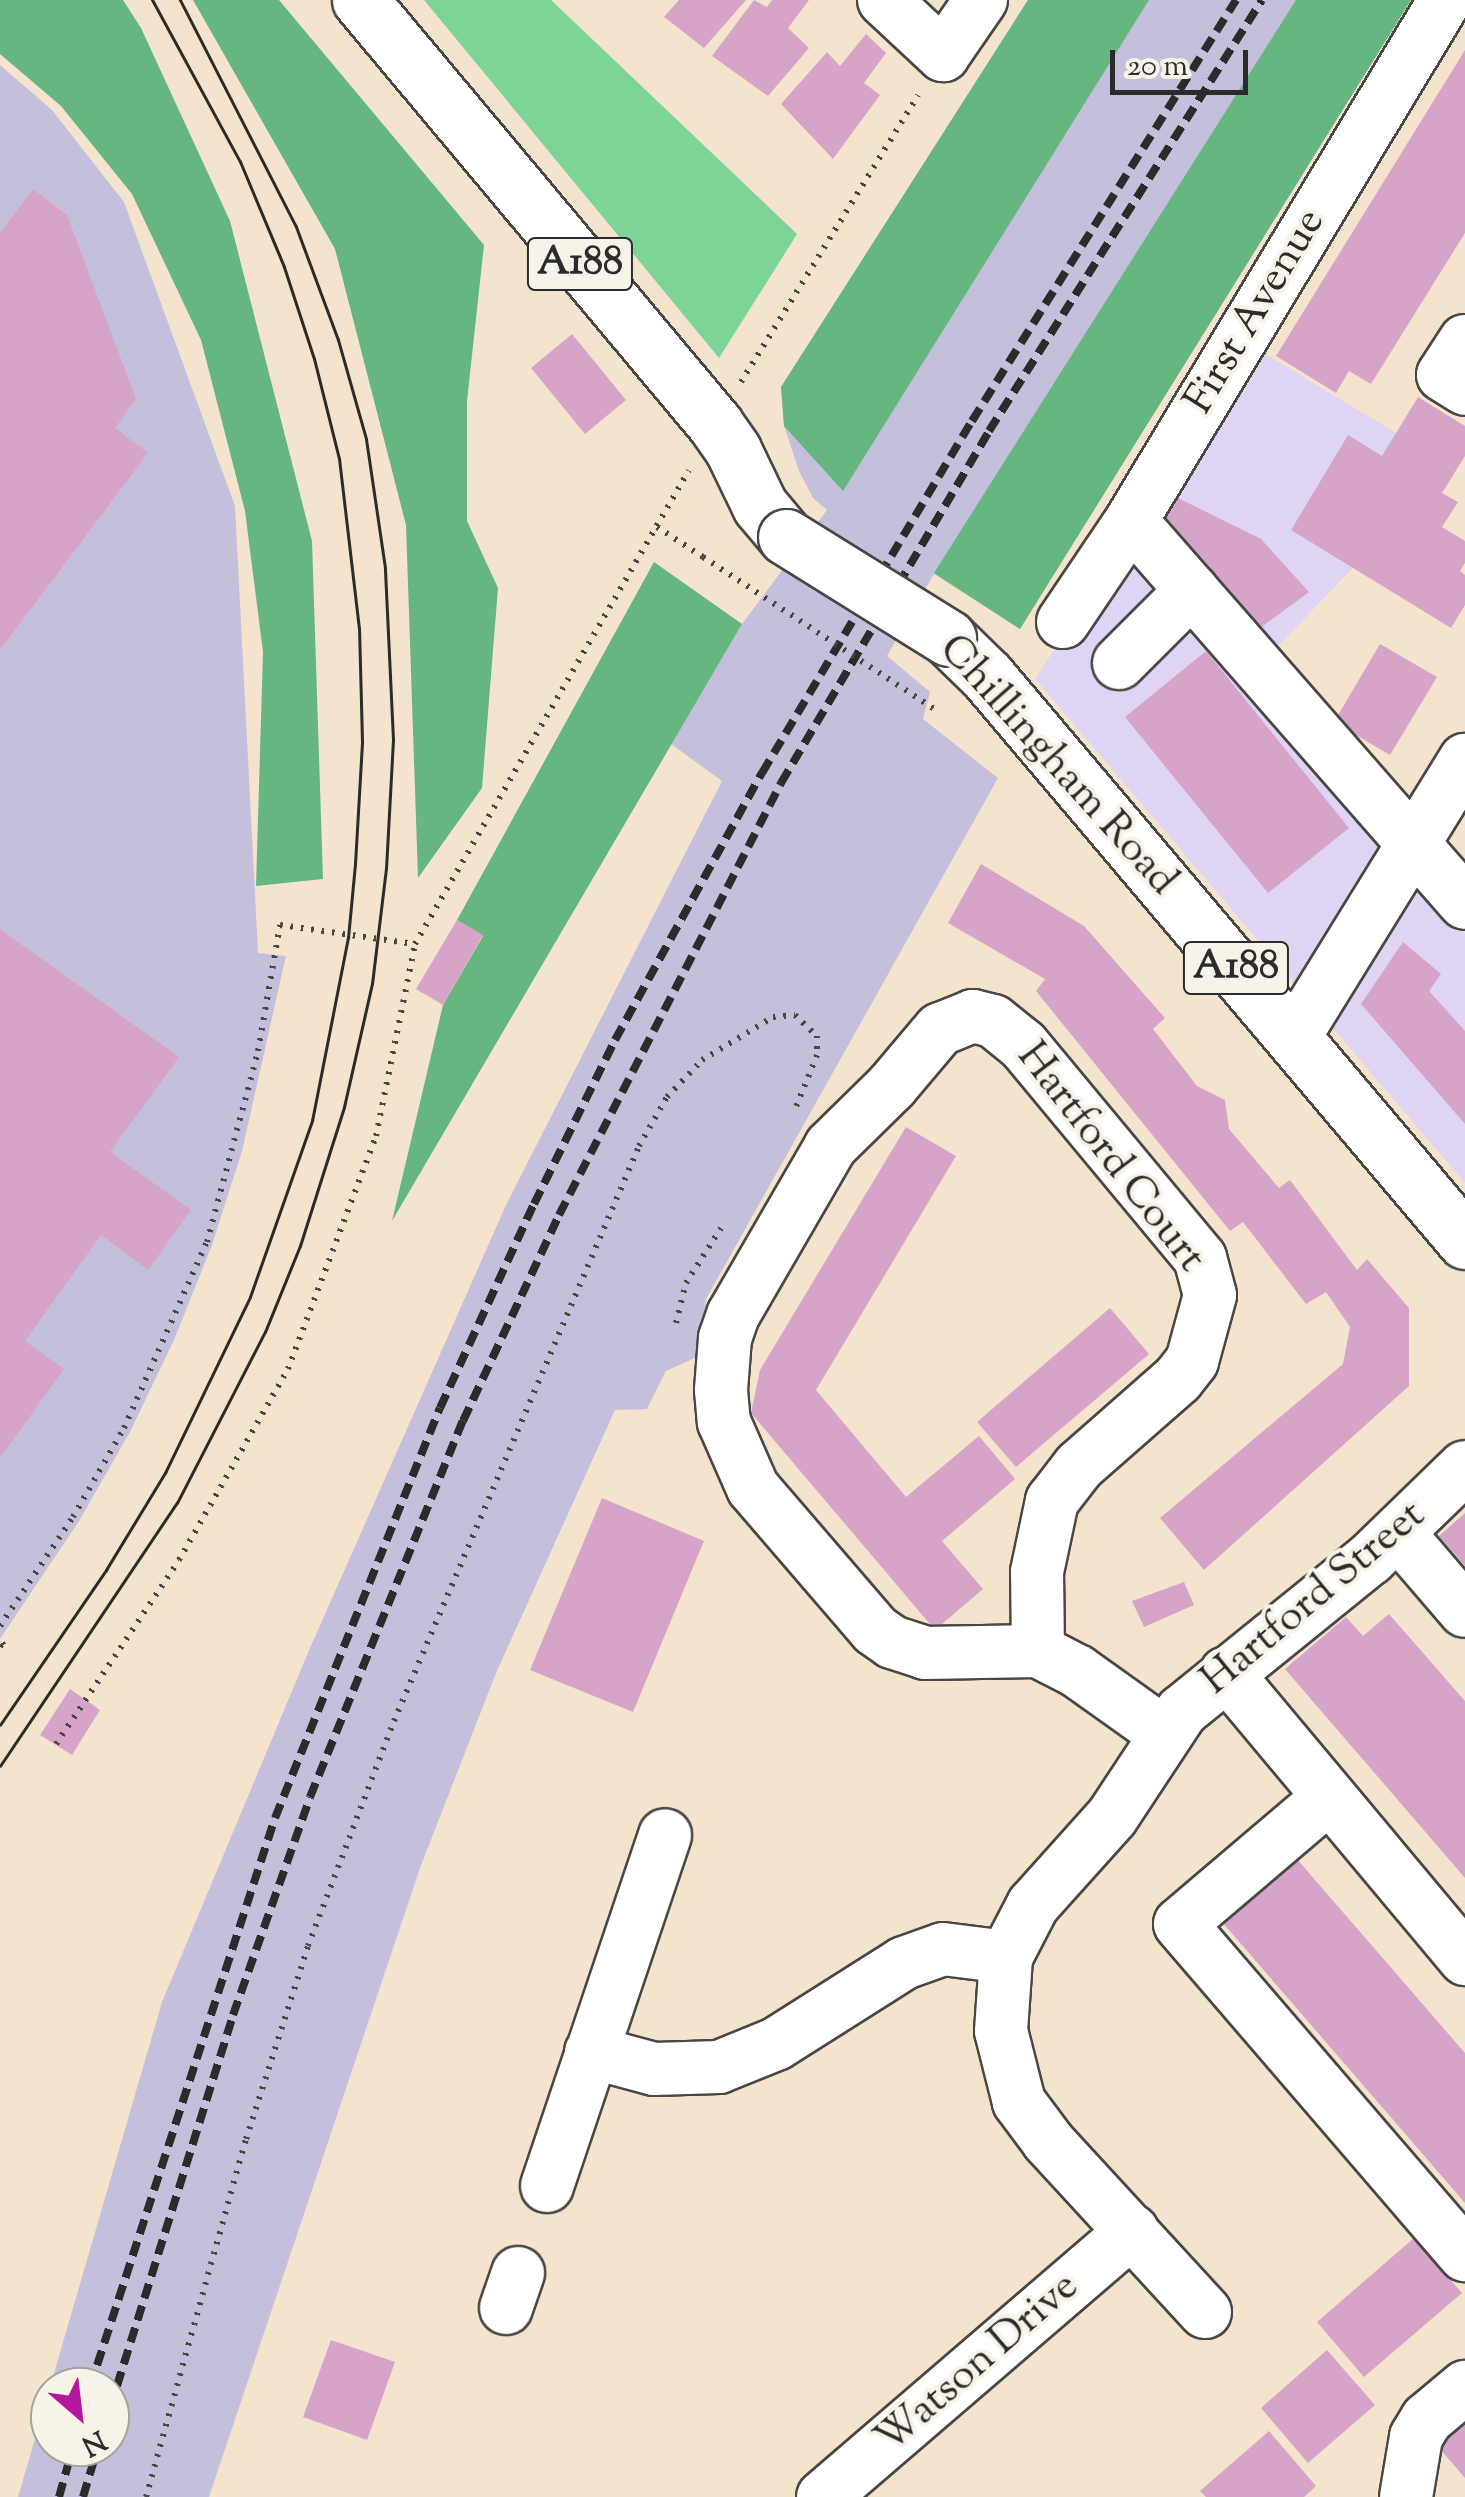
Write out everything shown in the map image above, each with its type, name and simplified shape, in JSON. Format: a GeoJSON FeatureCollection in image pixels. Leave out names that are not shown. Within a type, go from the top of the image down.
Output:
{"type":"FeatureCollection","features":[{"type":"Feature","properties":{"kind":"main road","name":"Chillingham Road"},"geometry":{"type":"LineString","coordinates":[[360,0],[715,424],[733,450],[760,506],[786,537],[948,638],[987,676],[1465,1241]]}},
{"type":"Feature","properties":{"kind":"street"},"geometry":{"type":"LineString","coordinates":[[884,0],[942,56],[980,0]]}},
{"type":"Feature","properties":{"kind":"street","name":"First Avenue"},"geometry":{"type":"LineString","coordinates":[[1063,622],[1131,521],[1445,0]]}},
{"type":"Feature","properties":{"kind":"street"},"geometry":{"type":"LineString","coordinates":[[1465,341],[1443,375],[1465,389]]}},
{"type":"Feature","properties":{"kind":"street"},"geometry":{"type":"LineString","coordinates":[[1131,521],[1465,902]]}},
{"type":"Feature","properties":{"kind":"street"},"geometry":{"type":"LineString","coordinates":[[1119,664],[1192,590]]}},
{"type":"Feature","properties":{"kind":"street"},"geometry":{"type":"LineString","coordinates":[[1294,1037],[1465,760]]}},
{"type":"Feature","properties":{"kind":"street","name":"Hartford Court"},"geometry":{"type":"LineString","coordinates":[[1038,1652],[1037,1572],[1052,1502],[1080,1466],[1192,1360],[1210,1295],[1200,1258],[1008,1031],[972,1016],[954,1020],[940,1029],[892,1086],[830,1146],[733,1315],[725,1338],[720,1390],[724,1422],[754,1488],[875,1630],[892,1642],[925,1653],[1038,1652],[1077,1671],[1164,1733]]}},
{"type":"Feature","properties":{"kind":"street","name":"Hartford Street"},"geometry":{"type":"LineString","coordinates":[[1164,1733],[1204,1688],[1399,1534],[1465,1467]]}},
{"type":"Feature","properties":{"kind":"street"},"geometry":{"type":"LineString","coordinates":[[1399,1534],[1465,1611]]}},
{"type":"Feature","properties":{"kind":"street"},"geometry":{"type":"LineString","coordinates":[[1226,1674],[1465,1959]]}},
{"type":"Feature","properties":{"kind":"street"},"geometry":{"type":"LineString","coordinates":[[1164,1733],[1112,1817],[1033,1905],[1006,1957],[1001,2031],[1004,2057],[1020,2102],[1040,2131],[1205,2312]]}},
{"type":"Feature","properties":{"kind":"street"},"geometry":{"type":"LineString","coordinates":[[1307,1772],[1180,1924],[1465,2254]]}},
{"type":"Feature","properties":{"kind":"street"},"geometry":{"type":"LineString","coordinates":[[547,2186],[665,1835]]}},
{"type":"Feature","properties":{"kind":"street"},"geometry":{"type":"LineString","coordinates":[[591,2052],[654,2069],[719,2067],[776,2044],[904,1963],[944,1950],[1006,1957]]}},
{"type":"Feature","properties":{"kind":"street","name":"Watson Drive"},"geometry":{"type":"LineString","coordinates":[[822,2497],[1132,2231]]}},
{"type":"Feature","properties":{"kind":"street"},"geometry":{"type":"LineString","coordinates":[[1406,2497],[1416,2437],[1427,2420],[1465,2388]]}},
{"type":"Feature","properties":{"kind":"path"},"geometry":{"type":"LineString","coordinates":[[56,1744],[179,1560],[288,1369],[376,1136],[416,944],[715,424],[942,56]]}},
{"type":"Feature","properties":{"kind":"path"},"geometry":{"type":"LineString","coordinates":[[657,526],[936,710]]}},
{"type":"Feature","properties":{"kind":"path"},"geometry":{"type":"LineString","coordinates":[[0,1626],[73,1518],[124,1428],[207,1242],[258,1052],[280,925],[416,944]]}},
{"type":"Feature","properties":{"kind":"path"},"geometry":{"type":"LineString","coordinates":[[146,2497],[246,2138],[308,1946],[394,1721],[640,1146],[667,1097],[702,1060],[772,1017],[795,1015],[816,1036],[810,1078],[794,1111]]}},
{"type":"Feature","properties":{"kind":"path"},"geometry":{"type":"LineString","coordinates":[[678,1329],[678,1301],[724,1224]]}},
{"type":"Feature","properties":{"kind":"shaded area"},"geometry":{"type":"Polygon","coordinates":[[[1028,0],[1411,0],[1020,629],[934,574],[887,656],[930,692],[923,719],[998,778],[706,1299],[704,1354],[666,1371],[647,1409],[615,1410],[496,1673],[420,1868],[209,2497],[18,2497],[30,2456],[30,2467],[130,2467],[130,2367],[56,2367],[162,2002],[310,1648],[506,1205],[722,781],[671,744],[742,624],[827,510],[813,498],[799,471],[784,426],[781,387],[1028,0]]]}},
{"type":"Feature","properties":{"kind":"shaded area"},"geometry":{"type":"Polygon","coordinates":[[[0,65],[52,110],[124,202],[235,506],[258,953],[286,956],[242,1151],[212,1245],[174,1340],[130,1432],[79,1521],[0,1639],[0,65]]]}},
{"type":"Feature","properties":{"kind":"shaded area"},"geometry":{"type":"Polygon","coordinates":[[[1254,347],[1451,466],[1248,677],[1465,934],[1465,1183],[1035,679],[1254,347]]]}},
{"type":"Feature","properties":{"kind":"green space"},"geometry":{"type":"Polygon","coordinates":[[[0,0],[123,0],[141,28],[230,221],[312,541],[323,879],[256,886],[263,652],[245,511],[201,340],[132,194],[61,106],[0,54],[0,0]]]}},
{"type":"Feature","properties":{"kind":"green space"},"geometry":{"type":"Polygon","coordinates":[[[193,0],[279,0],[484,245],[467,401],[467,521],[498,588],[482,788],[418,878],[406,525],[335,249],[193,0]]]}},
{"type":"Feature","properties":{"kind":"green space"},"geometry":{"type":"Polygon","coordinates":[[[424,0],[551,0],[797,234],[719,358],[424,0]]]}},
{"type":"Feature","properties":{"kind":"green space"},"geometry":{"type":"Polygon","coordinates":[[[1028,0],[1149,0],[843,491],[784,426],[781,387],[1028,0]]]}},
{"type":"Feature","properties":{"kind":"green space"},"geometry":{"type":"Polygon","coordinates":[[[1296,0],[1411,0],[1020,629],[934,573],[1296,0]]]}},
{"type":"Feature","properties":{"kind":"green space"},"geometry":{"type":"Polygon","coordinates":[[[654,562],[742,624],[392,1221],[443,1005],[483,936],[457,920],[654,562]]]}},
{"type":"Feature","properties":{"kind":"building"},"geometry":{"type":"Polygon","coordinates":[[[679,0],[746,0],[704,48],[664,17],[679,0]]]}},
{"type":"Feature","properties":{"kind":"building"},"geometry":{"type":"Polygon","coordinates":[[[754,0],[767,7],[772,0],[809,0],[788,28],[809,48],[768,96],[712,56],[754,0]]]}},
{"type":"Feature","properties":{"kind":"building"},"geometry":{"type":"Polygon","coordinates":[[[866,34],[886,53],[864,83],[880,95],[833,159],[781,104],[827,52],[840,66],[866,34]]]}},
{"type":"Feature","properties":{"kind":"building"},"geometry":{"type":"Polygon","coordinates":[[[1465,50],[1465,233],[1371,384],[1349,371],[1336,393],[1276,356],[1465,50]]]}},
{"type":"Feature","properties":{"kind":"building"},"geometry":{"type":"Polygon","coordinates":[[[33,189],[67,215],[136,399],[115,428],[148,453],[0,650],[0,233],[33,189]]]}},
{"type":"Feature","properties":{"kind":"building"},"geometry":{"type":"Polygon","coordinates":[[[572,334],[626,400],[585,434],[531,368],[572,334]]]}},
{"type":"Feature","properties":{"kind":"building"},"geometry":{"type":"Polygon","coordinates":[[[1418,397],[1465,426],[1465,456],[1442,493],[1458,502],[1442,527],[1465,541],[1465,563],[1460,571],[1465,575],[1465,605],[1451,628],[1291,530],[1348,435],[1382,456],[1418,397]]]}},
{"type":"Feature","properties":{"kind":"building"},"geometry":{"type":"Polygon","coordinates":[[[1176,497],[1261,539],[1309,592],[1252,634],[1161,521],[1176,497]]]}},
{"type":"Feature","properties":{"kind":"building"},"geometry":{"type":"Polygon","coordinates":[[[1380,644],[1437,677],[1390,755],[1334,722],[1380,644]]]}},
{"type":"Feature","properties":{"kind":"building"},"geometry":{"type":"Polygon","coordinates":[[[1206,651],[1349,828],[1268,893],[1125,717],[1206,651]]]}},
{"type":"Feature","properties":{"kind":"building"},"geometry":{"type":"Polygon","coordinates":[[[981,864],[1084,926],[1165,1018],[1153,1029],[1197,1086],[1225,1100],[1229,1129],[1279,1188],[1290,1180],[1357,1270],[1367,1259],[1409,1308],[1409,1386],[1204,1570],[1160,1518],[1343,1364],[1350,1327],[1326,1292],[1306,1304],[1243,1222],[1230,1231],[1036,991],[1045,979],[948,923],[981,864]]]}},
{"type":"Feature","properties":{"kind":"building"},"geometry":{"type":"Polygon","coordinates":[[[457,920],[483,935],[443,1005],[416,989],[457,920]]]}},
{"type":"Feature","properties":{"kind":"building"},"geometry":{"type":"Polygon","coordinates":[[[0,929],[179,1057],[110,1152],[191,1210],[148,1270],[101,1235],[25,1341],[64,1369],[0,1458],[0,929]]]}},
{"type":"Feature","properties":{"kind":"building"},"geometry":{"type":"Polygon","coordinates":[[[1403,942],[1441,974],[1429,991],[1465,1031],[1465,1124],[1361,1004],[1403,942]]]}},
{"type":"Feature","properties":{"kind":"building"},"geometry":{"type":"Polygon","coordinates":[[[906,1127],[956,1156],[816,1390],[906,1497],[979,1436],[1015,1479],[942,1541],[983,1589],[935,1630],[751,1413],[760,1370],[906,1127]]]}},
{"type":"Feature","properties":{"kind":"building"},"geometry":{"type":"Polygon","coordinates":[[[1110,1308],[1149,1354],[1016,1467],[977,1422],[1110,1308]]]}},
{"type":"Feature","properties":{"kind":"building"},"geometry":{"type":"Polygon","coordinates":[[[602,1498],[704,1541],[633,1712],[530,1670],[602,1498]]]}},
{"type":"Feature","properties":{"kind":"building"},"geometry":{"type":"Polygon","coordinates":[[[1465,1513],[1465,1566],[1439,1536],[1465,1513]]]}},
{"type":"Feature","properties":{"kind":"building"},"geometry":{"type":"Polygon","coordinates":[[[1184,1582],[1194,1605],[1144,1627],[1132,1601],[1184,1582]]]}},
{"type":"Feature","properties":{"kind":"building"},"geometry":{"type":"Polygon","coordinates":[[[1389,1614],[1465,1701],[1465,1878],[1285,1669],[1346,1617],[1363,1636],[1389,1614]]]}},
{"type":"Feature","properties":{"kind":"building"},"geometry":{"type":"Polygon","coordinates":[[[70,1689],[100,1710],[72,1755],[40,1735],[70,1689]]]}},
{"type":"Feature","properties":{"kind":"building"},"geometry":{"type":"Polygon","coordinates":[[[1290,1851],[1465,2053],[1465,2203],[1216,1915],[1290,1851]]]}},
{"type":"Feature","properties":{"kind":"building"},"geometry":{"type":"Polygon","coordinates":[[[1414,2238],[1462,2293],[1364,2377],[1317,2322],[1414,2238]]]}},
{"type":"Feature","properties":{"kind":"building"},"geometry":{"type":"Polygon","coordinates":[[[331,2340],[395,2362],[367,2440],[303,2417],[331,2340]]]}},
{"type":"Feature","properties":{"kind":"building"},"geometry":{"type":"Polygon","coordinates":[[[1327,2350],[1375,2405],[1308,2463],[1261,2408],[1327,2350]]]}},
{"type":"Feature","properties":{"kind":"building"},"geometry":{"type":"Polygon","coordinates":[[[1465,2413],[1465,2478],[1433,2441],[1465,2413]]]}},
{"type":"Feature","properties":{"kind":"building"},"geometry":{"type":"Polygon","coordinates":[[[1269,2431],[1316,2486],[1304,2497],[1206,2497],[1200,2491],[1269,2431]]]}},
{"type":"Feature","properties":{"kind":"tram line"},"geometry":{"type":"LineString","coordinates":[[0,1725],[106,1570],[165,1473],[250,1297],[312,1121],[348,938],[355,864],[362,742],[359,629],[339,459],[314,359],[284,267],[240,162],[152,0]]}},
{"type":"Feature","properties":{"kind":"tram line"},"geometry":{"type":"LineString","coordinates":[[0,1766],[177,1503],[265,1332],[300,1246],[344,1107],[372,984],[386,869],[393,740],[385,568],[366,439],[338,340],[296,227],[180,0]]}},
{"type":"Feature","properties":{"kind":"railway"},"geometry":{"type":"LineString","coordinates":[[97,2367],[275,1818],[440,1408],[534,1204],[615,1040],[762,773],[972,421],[1236,0]]}},
{"type":"Feature","properties":{"kind":"railway"},"geometry":{"type":"LineString","coordinates":[[123,2367],[233,2015],[310,1797],[463,1421],[559,1215],[781,783],[989,431],[1262,0]]}},
{"type":"Feature","properties":{"kind":"railway"},"geometry":{"type":"LineString","coordinates":[[59,2497],[67,2467]]}},
{"type":"Feature","properties":{"kind":"railway"},"geometry":{"type":"LineString","coordinates":[[83,2497],[92,2467]]}}]}
